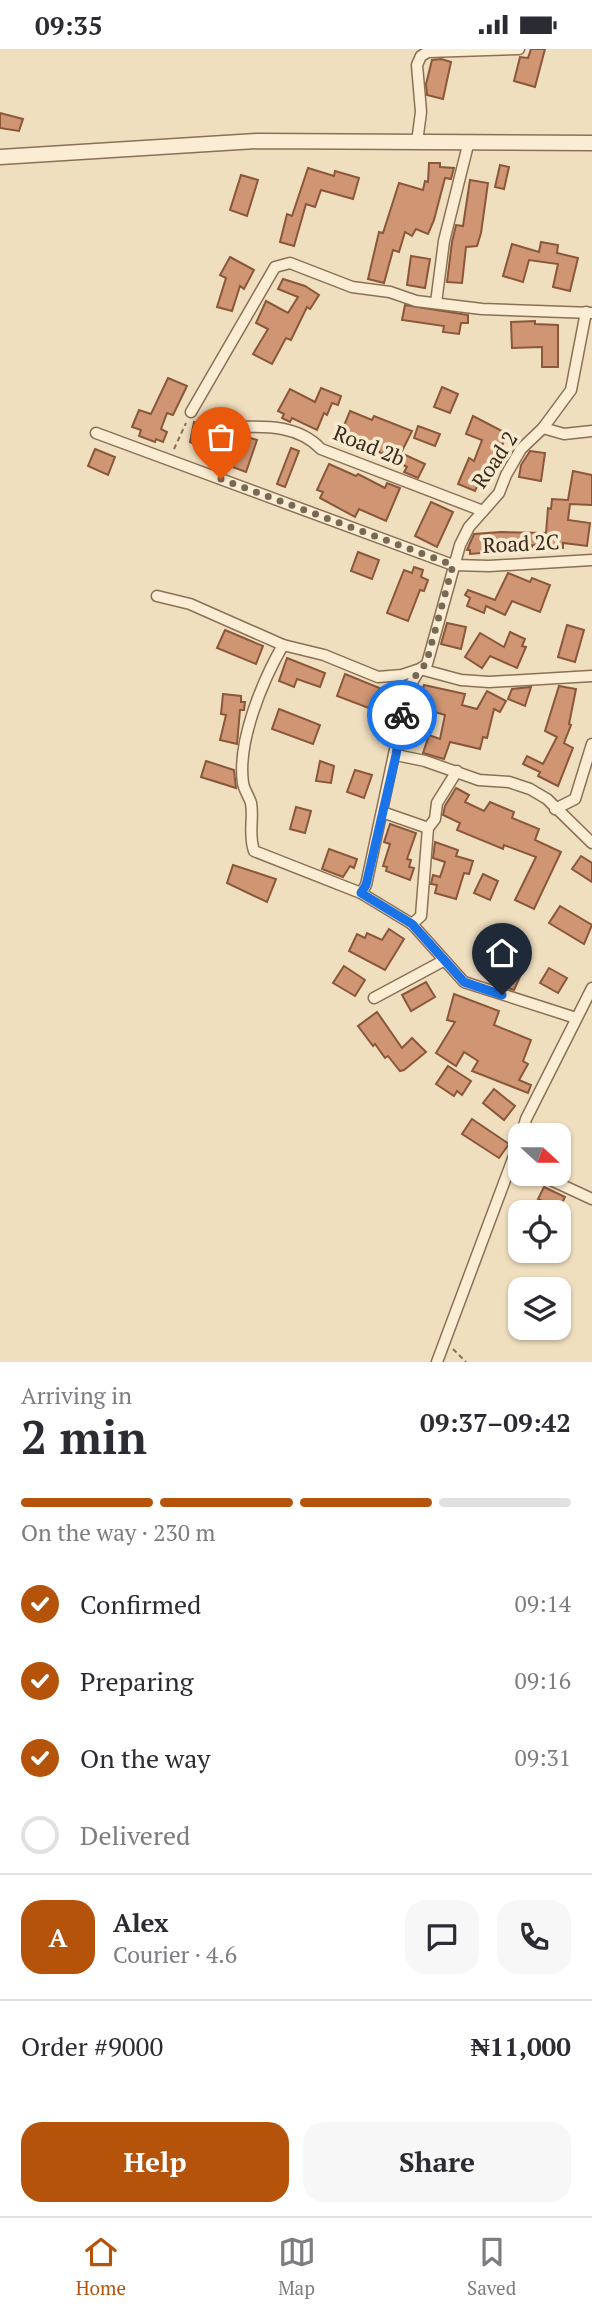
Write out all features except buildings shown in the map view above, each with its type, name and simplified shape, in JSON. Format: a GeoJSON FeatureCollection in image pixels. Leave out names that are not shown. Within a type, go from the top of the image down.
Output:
{"type":"FeatureCollection","features":[{"type":"Feature","properties":{"kind":"street"},"geometry":{"type":"LineString","coordinates":[[417,142],[421,113],[417,65],[421,57],[428,52],[519,49]]}},
{"type":"Feature","properties":{"kind":"street"},"geometry":{"type":"LineString","coordinates":[[0,157],[257,141],[592,143]]}},
{"type":"Feature","properties":{"kind":"street"},"geometry":{"type":"LineString","coordinates":[[436,303],[444,241],[469,141]]}},
{"type":"Feature","properties":{"kind":"street"},"geometry":{"type":"LineString","coordinates":[[191,412],[275,267],[290,263],[352,287],[390,292],[407,300],[482,309],[589,312]]}},
{"type":"Feature","properties":{"kind":"street","name":"Road 2"},"geometry":{"type":"LineString","coordinates":[[361,893],[366,885],[396,755],[408,689],[426,664],[453,565],[469,527],[499,493],[521,449],[543,428],[571,390],[589,312]]}},
{"type":"Feature","properties":{"kind":"street","name":"Road 2b"},"geometry":{"type":"LineString","coordinates":[[240,427],[277,426],[311,439],[321,449],[483,511]]}},
{"type":"Feature","properties":{"kind":"street"},"geometry":{"type":"LineString","coordinates":[[543,428],[564,434],[592,431]]}},
{"type":"Feature","properties":{"kind":"street","name":"Road 2C"},"geometry":{"type":"LineString","coordinates":[[96,433],[453,565],[489,566],[592,560]]}},
{"type":"Feature","properties":{"kind":"street"},"geometry":{"type":"LineString","coordinates":[[158,596],[190,604],[283,645],[324,655],[378,677],[402,675],[420,669],[461,680],[489,682],[592,676]]}},
{"type":"Feature","properties":{"kind":"street"},"geometry":{"type":"LineString","coordinates":[[283,645],[265,677],[246,738],[243,783],[251,805],[249,837],[254,851],[361,893],[412,924],[464,982],[576,1018]]}},
{"type":"Feature","properties":{"kind":"street"},"geometry":{"type":"LineString","coordinates":[[555,809],[575,799],[592,744]]}},
{"type":"Feature","properties":{"kind":"street"},"geometry":{"type":"LineString","coordinates":[[396,755],[487,782],[519,784],[547,799],[592,842]]}},
{"type":"Feature","properties":{"kind":"street"},"geometry":{"type":"LineString","coordinates":[[412,924],[421,916],[428,828],[435,819],[437,803],[457,771]]}},
{"type":"Feature","properties":{"kind":"street"},"geometry":{"type":"LineString","coordinates":[[382,812],[428,828]]}},
{"type":"Feature","properties":{"kind":"street"},"geometry":{"type":"LineString","coordinates":[[374,998],[443,961]]}},
{"type":"Feature","properties":{"kind":"street"},"geometry":{"type":"LineString","coordinates":[[525,1123],[592,988]]}},
{"type":"Feature","properties":{"kind":"street"},"geometry":{"type":"LineString","coordinates":[[437,1362],[508,1185]]}},
{"type":"Feature","properties":{"kind":"street"},"geometry":{"type":"LineString","coordinates":[[566,1187],[592,1199]]}},
{"type":"Feature","properties":{"kind":"path"},"geometry":{"type":"LineString","coordinates":[[169,460],[191,412]]}},
{"type":"Feature","properties":{"kind":"path"},"geometry":{"type":"LineString","coordinates":[[446,1340],[466,1362]]}},
{"type":"Feature","properties":{"kind":"way so far"},"geometry":{"type":"LineString","coordinates":[[221,479],[453,565],[426,664],[408,689],[402,715]]}},
{"type":"Feature","properties":{"kind":"route"},"geometry":{"type":"LineString","coordinates":[[402,715],[396,755],[366,885],[361,893],[412,924],[464,982],[502,995]]}}]}
